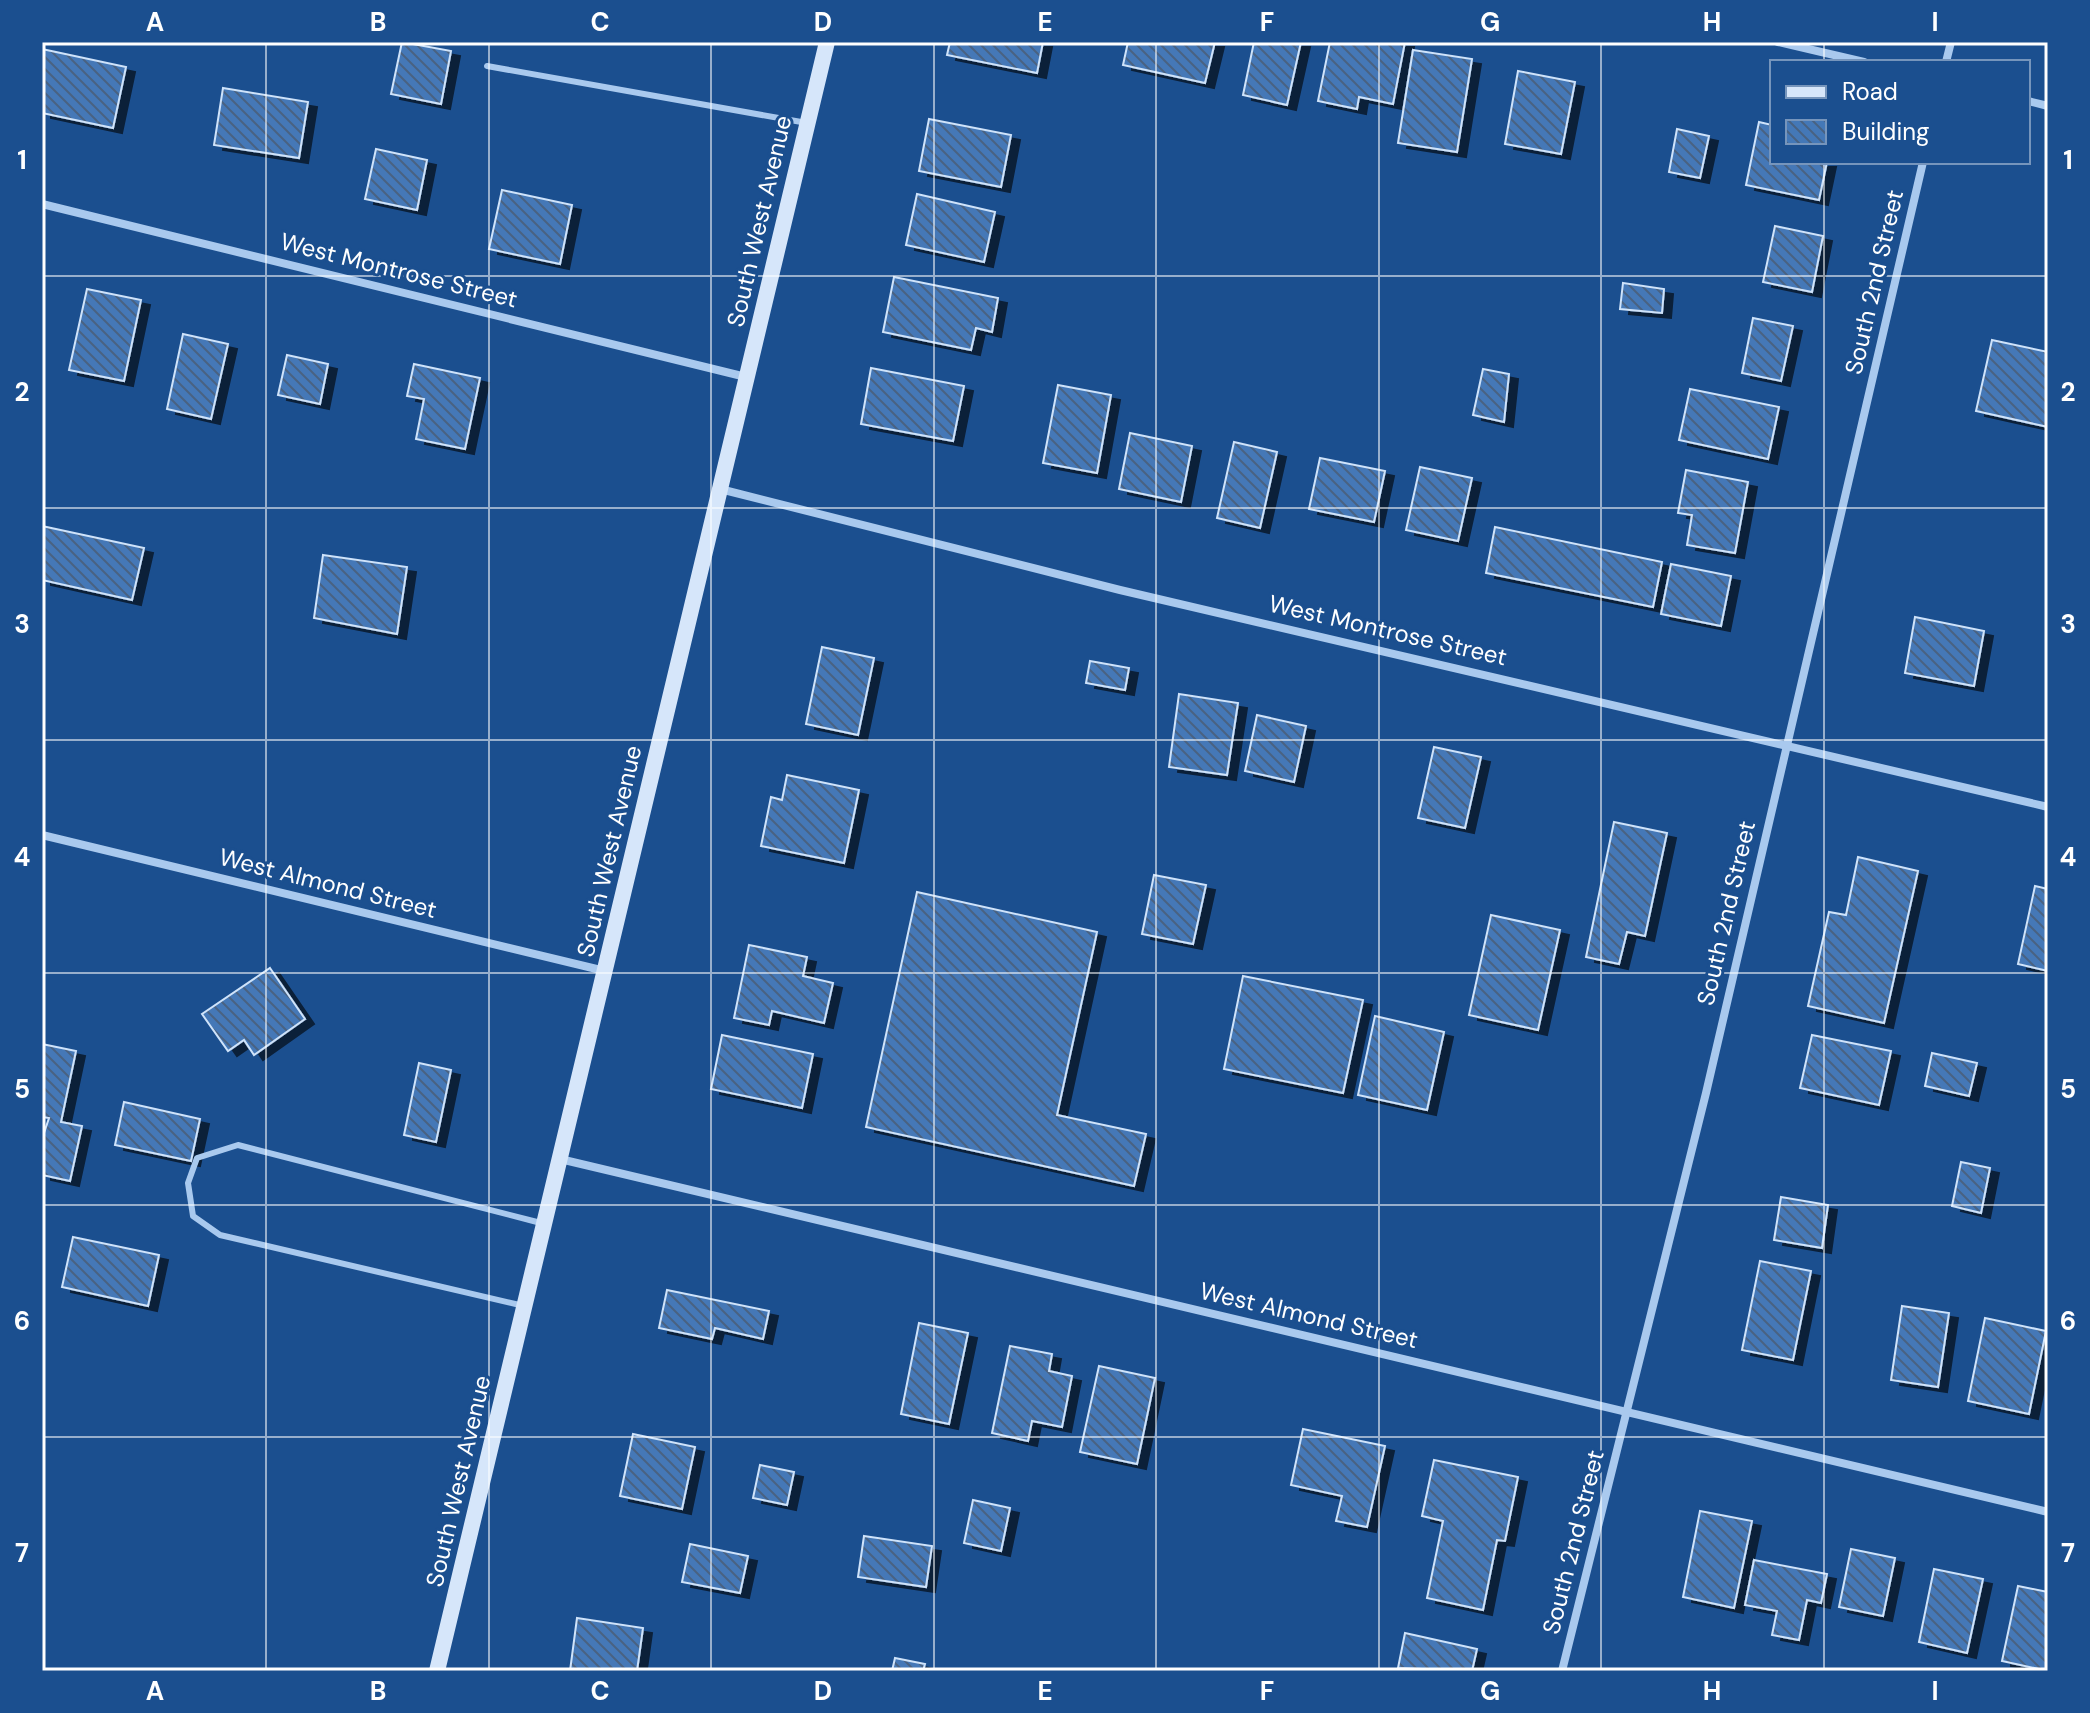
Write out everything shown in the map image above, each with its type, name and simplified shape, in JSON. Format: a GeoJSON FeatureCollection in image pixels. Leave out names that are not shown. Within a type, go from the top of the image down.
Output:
{"type":"FeatureCollection","features":[{"type":"Feature","properties":{"kind":"street","name":"South West Avenue"},"geometry":{"type":"LineString","coordinates":[[437,1671],[827,42]]}},
{"type":"Feature","properties":{"kind":"street"},"geometry":{"type":"LineString","coordinates":[[1778,42],[1855,60]]}},
{"type":"Feature","properties":{"kind":"street","name":"South 2nd Street"},"geometry":{"type":"LineString","coordinates":[[1562,1671],[1706,1093],[1784,744],[1923,164]]}},
{"type":"Feature","properties":{"kind":"street","name":"West Montrose Street"},"geometry":{"type":"LineString","coordinates":[[42,204],[746,377]]}},
{"type":"Feature","properties":{"kind":"street","name":"West Montrose Street"},"geometry":{"type":"LineString","coordinates":[[719,489],[1120,590],[2048,807]]}},
{"type":"Feature","properties":{"kind":"street","name":"West Almond Street"},"geometry":{"type":"LineString","coordinates":[[42,835],[605,971]]}},
{"type":"Feature","properties":{"kind":"street","name":"West Almond Street"},"geometry":{"type":"LineString","coordinates":[[560,1159],[2048,1512]]}},
{"type":"Feature","properties":{"kind":"lane"},"geometry":{"type":"LineString","coordinates":[[487,66],[807,123]]}},
{"type":"Feature","properties":{"kind":"lane"},"geometry":{"type":"LineString","coordinates":[[525,1306],[220,1235],[193,1216],[188,1183],[197,1158],[238,1145],[544,1224]]}},
{"type":"Feature","properties":{"kind":"building"},"geometry":{"type":"Polygon","coordinates":[[[402,42],[451,51],[441,104],[391,94],[402,42]]]}},
{"type":"Feature","properties":{"kind":"building"},"geometry":{"type":"Polygon","coordinates":[[[950,42],[1043,42],[1037,73],[947,55],[950,42]]]}},
{"type":"Feature","properties":{"kind":"building"},"geometry":{"type":"Polygon","coordinates":[[[1128,42],[1215,42],[1205,83],[1123,65],[1128,42]]]}},
{"type":"Feature","properties":{"kind":"building"},"geometry":{"type":"Polygon","coordinates":[[[1254,42],[1301,42],[1287,105],[1243,95],[1254,42]]]}},
{"type":"Feature","properties":{"kind":"building"},"geometry":{"type":"Polygon","coordinates":[[[1330,42],[1405,42],[1393,104],[1359,97],[1357,109],[1318,101],[1330,42]]]}},
{"type":"Feature","properties":{"kind":"building"},"geometry":{"type":"Polygon","coordinates":[[[42,49],[126,67],[113,128],[42,113],[42,49]]]}},
{"type":"Feature","properties":{"kind":"building"},"geometry":{"type":"Polygon","coordinates":[[[1413,50],[1472,59],[1457,152],[1398,143],[1413,50]]]}},
{"type":"Feature","properties":{"kind":"building"},"geometry":{"type":"Polygon","coordinates":[[[1518,71],[1575,82],[1561,154],[1505,144],[1518,71]]]}},
{"type":"Feature","properties":{"kind":"building"},"geometry":{"type":"Polygon","coordinates":[[[223,88],[308,102],[299,158],[214,145],[223,88]]]}},
{"type":"Feature","properties":{"kind":"building"},"geometry":{"type":"Polygon","coordinates":[[[929,119],[1011,135],[1001,187],[919,171],[929,119]]]}},
{"type":"Feature","properties":{"kind":"building"},"geometry":{"type":"Polygon","coordinates":[[[1759,122],[1770,125],[1770,164],[1827,164],[1819,200],[1746,185],[1759,122]]]}},
{"type":"Feature","properties":{"kind":"building"},"geometry":{"type":"Polygon","coordinates":[[[1677,129],[1709,136],[1700,178],[1669,172],[1677,129]]]}},
{"type":"Feature","properties":{"kind":"building"},"geometry":{"type":"Polygon","coordinates":[[[376,149],[427,160],[417,210],[365,199],[376,149]]]}},
{"type":"Feature","properties":{"kind":"building"},"geometry":{"type":"Polygon","coordinates":[[[502,190],[572,205],[560,264],[489,249],[502,190]]]}},
{"type":"Feature","properties":{"kind":"building"},"geometry":{"type":"Polygon","coordinates":[[[917,194],[995,212],[984,262],[906,245],[917,194]]]}},
{"type":"Feature","properties":{"kind":"building"},"geometry":{"type":"Polygon","coordinates":[[[1775,226],[1823,236],[1812,292],[1763,282],[1775,226]]]}},
{"type":"Feature","properties":{"kind":"building"},"geometry":{"type":"Polygon","coordinates":[[[894,277],[998,298],[992,332],[976,328],[971,350],[883,332],[894,277]]]}},
{"type":"Feature","properties":{"kind":"building"},"geometry":{"type":"Polygon","coordinates":[[[1623,283],[1664,289],[1662,313],[1620,309],[1623,283]]]}},
{"type":"Feature","properties":{"kind":"building"},"geometry":{"type":"Polygon","coordinates":[[[87,289],[141,300],[124,381],[69,370],[87,289]]]}},
{"type":"Feature","properties":{"kind":"building"},"geometry":{"type":"Polygon","coordinates":[[[1753,318],[1793,326],[1781,381],[1742,373],[1753,318]]]}},
{"type":"Feature","properties":{"kind":"building"},"geometry":{"type":"Polygon","coordinates":[[[183,334],[228,344],[211,419],[167,409],[183,334]]]}},
{"type":"Feature","properties":{"kind":"building"},"geometry":{"type":"Polygon","coordinates":[[[1992,340],[2048,352],[2048,427],[1976,411],[1992,340]]]}},
{"type":"Feature","properties":{"kind":"building"},"geometry":{"type":"Polygon","coordinates":[[[287,355],[328,364],[320,404],[278,395],[287,355]]]}},
{"type":"Feature","properties":{"kind":"building"},"geometry":{"type":"Polygon","coordinates":[[[414,364],[480,378],[465,449],[416,439],[424,399],[407,396],[414,364]]]}},
{"type":"Feature","properties":{"kind":"building"},"geometry":{"type":"Polygon","coordinates":[[[871,368],[964,386],[953,441],[861,424],[871,368]]]}},
{"type":"Feature","properties":{"kind":"building"},"geometry":{"type":"Polygon","coordinates":[[[1483,369],[1509,374],[1504,422],[1473,415],[1483,369]]]}},
{"type":"Feature","properties":{"kind":"building"},"geometry":{"type":"Polygon","coordinates":[[[1058,385],[1111,395],[1097,473],[1043,463],[1058,385]]]}},
{"type":"Feature","properties":{"kind":"building"},"geometry":{"type":"Polygon","coordinates":[[[1690,389],[1779,407],[1768,459],[1679,440],[1690,389]]]}},
{"type":"Feature","properties":{"kind":"building"},"geometry":{"type":"Polygon","coordinates":[[[1130,433],[1192,446],[1181,502],[1119,489],[1130,433]]]}},
{"type":"Feature","properties":{"kind":"building"},"geometry":{"type":"Polygon","coordinates":[[[1234,442],[1277,452],[1260,528],[1217,518],[1234,442]]]}},
{"type":"Feature","properties":{"kind":"building"},"geometry":{"type":"Polygon","coordinates":[[[1320,458],[1385,471],[1374,522],[1309,509],[1320,458]]]}},
{"type":"Feature","properties":{"kind":"building"},"geometry":{"type":"Polygon","coordinates":[[[1420,467],[1472,478],[1458,541],[1406,530],[1420,467]]]}},
{"type":"Feature","properties":{"kind":"building"},"geometry":{"type":"Polygon","coordinates":[[[1686,470],[1748,482],[1735,553],[1687,545],[1692,515],[1678,513],[1686,470]]]}},
{"type":"Feature","properties":{"kind":"building"},"geometry":{"type":"Polygon","coordinates":[[[42,526],[144,548],[132,600],[42,580],[42,526]]]}},
{"type":"Feature","properties":{"kind":"building"},"geometry":{"type":"Polygon","coordinates":[[[1495,527],[1662,562],[1653,607],[1486,573],[1495,527]]]}},
{"type":"Feature","properties":{"kind":"building"},"geometry":{"type":"Polygon","coordinates":[[[323,555],[407,567],[397,634],[314,618],[323,555]]]}},
{"type":"Feature","properties":{"kind":"building"},"geometry":{"type":"Polygon","coordinates":[[[1671,564],[1731,576],[1721,626],[1661,614],[1671,564]]]}},
{"type":"Feature","properties":{"kind":"building"},"geometry":{"type":"Polygon","coordinates":[[[1915,617],[1984,631],[1974,686],[1905,673],[1915,617]]]}},
{"type":"Feature","properties":{"kind":"building"},"geometry":{"type":"Polygon","coordinates":[[[822,647],[874,658],[858,735],[806,724],[822,647]]]}},
{"type":"Feature","properties":{"kind":"building"},"geometry":{"type":"Polygon","coordinates":[[[1090,661],[1129,668],[1125,690],[1086,683],[1090,661]]]}},
{"type":"Feature","properties":{"kind":"building"},"geometry":{"type":"Polygon","coordinates":[[[1179,694],[1238,703],[1227,775],[1169,767],[1179,694]]]}},
{"type":"Feature","properties":{"kind":"building"},"geometry":{"type":"Polygon","coordinates":[[[1257,715],[1306,726],[1294,782],[1245,771],[1257,715]]]}},
{"type":"Feature","properties":{"kind":"building"},"geometry":{"type":"Polygon","coordinates":[[[1434,747],[1481,757],[1465,828],[1418,818],[1434,747]]]}},
{"type":"Feature","properties":{"kind":"building"},"geometry":{"type":"Polygon","coordinates":[[[787,775],[859,790],[844,863],[761,846],[771,797],[782,800],[787,775]]]}},
{"type":"Feature","properties":{"kind":"building"},"geometry":{"type":"Polygon","coordinates":[[[1614,822],[1667,833],[1645,936],[1627,932],[1619,964],[1586,957],[1614,822]]]}},
{"type":"Feature","properties":{"kind":"building"},"geometry":{"type":"Polygon","coordinates":[[[1858,857],[1918,871],[1884,1023],[1808,1006],[1829,912],[1846,915],[1858,857]]]}},
{"type":"Feature","properties":{"kind":"building"},"geometry":{"type":"Polygon","coordinates":[[[1154,875],[1206,885],[1193,944],[1142,934],[1154,875]]]}},
{"type":"Feature","properties":{"kind":"building"},"geometry":{"type":"Polygon","coordinates":[[[2035,886],[2048,889],[2048,971],[2018,964],[2035,886]]]}},
{"type":"Feature","properties":{"kind":"building"},"geometry":{"type":"Polygon","coordinates":[[[917,892],[1097,932],[1057,1115],[1146,1134],[1134,1186],[866,1127],[917,892]]]}},
{"type":"Feature","properties":{"kind":"building"},"geometry":{"type":"Polygon","coordinates":[[[1491,915],[1560,930],[1538,1030],[1469,1015],[1491,915]]]}},
{"type":"Feature","properties":{"kind":"building"},"geometry":{"type":"Polygon","coordinates":[[[749,945],[807,957],[803,976],[833,983],[824,1023],[772,1011],[769,1025],[734,1018],[749,945]]]}},
{"type":"Feature","properties":{"kind":"building"},"geometry":{"type":"Polygon","coordinates":[[[270,968],[305,1019],[254,1055],[244,1040],[228,1051],[202,1014],[270,968]]]}},
{"type":"Feature","properties":{"kind":"building"},"geometry":{"type":"Polygon","coordinates":[[[1243,976],[1363,1000],[1343,1093],[1224,1069],[1243,976]]]}},
{"type":"Feature","properties":{"kind":"building"},"geometry":{"type":"Polygon","coordinates":[[[1375,1016],[1444,1032],[1427,1110],[1358,1095],[1375,1016]]]}},
{"type":"Feature","properties":{"kind":"building"},"geometry":{"type":"Polygon","coordinates":[[[722,1035],[813,1054],[802,1108],[711,1089],[722,1035]]]}},
{"type":"Feature","properties":{"kind":"building"},"geometry":{"type":"Polygon","coordinates":[[[1812,1035],[1891,1051],[1879,1105],[1800,1088],[1812,1035]]]}},
{"type":"Feature","properties":{"kind":"building"},"geometry":{"type":"Polygon","coordinates":[[[42,1044],[76,1051],[61,1122],[82,1126],[70,1181],[42,1175],[42,1139],[49,1118],[42,1117],[42,1044]]]}},
{"type":"Feature","properties":{"kind":"building"},"geometry":{"type":"Polygon","coordinates":[[[1932,1053],[1977,1063],[1969,1096],[1925,1086],[1932,1053]]]}},
{"type":"Feature","properties":{"kind":"building"},"geometry":{"type":"Polygon","coordinates":[[[419,1063],[451,1070],[436,1142],[404,1135],[419,1063]]]}},
{"type":"Feature","properties":{"kind":"building"},"geometry":{"type":"Polygon","coordinates":[[[124,1102],[200,1119],[191,1161],[115,1145],[124,1102]]]}},
{"type":"Feature","properties":{"kind":"building"},"geometry":{"type":"Polygon","coordinates":[[[1961,1162],[1990,1168],[1981,1213],[1952,1206],[1961,1162]]]}},
{"type":"Feature","properties":{"kind":"building"},"geometry":{"type":"Polygon","coordinates":[[[1781,1197],[1828,1205],[1822,1248],[1774,1240],[1781,1197]]]}},
{"type":"Feature","properties":{"kind":"building"},"geometry":{"type":"Polygon","coordinates":[[[73,1237],[159,1255],[148,1306],[62,1287],[73,1237]]]}},
{"type":"Feature","properties":{"kind":"building"},"geometry":{"type":"Polygon","coordinates":[[[1760,1261],[1811,1271],[1793,1360],[1742,1350],[1760,1261]]]}},
{"type":"Feature","properties":{"kind":"building"},"geometry":{"type":"Polygon","coordinates":[[[667,1290],[769,1311],[763,1339],[715,1328],[712,1339],[659,1328],[667,1290]]]}},
{"type":"Feature","properties":{"kind":"building"},"geometry":{"type":"Polygon","coordinates":[[[1902,1306],[1949,1313],[1938,1387],[1891,1380],[1902,1306]]]}},
{"type":"Feature","properties":{"kind":"building"},"geometry":{"type":"Polygon","coordinates":[[[1985,1318],[2046,1331],[2029,1414],[1968,1401],[1985,1318]]]}},
{"type":"Feature","properties":{"kind":"building"},"geometry":{"type":"Polygon","coordinates":[[[919,1323],[968,1333],[949,1424],[901,1414],[919,1323]]]}},
{"type":"Feature","properties":{"kind":"building"},"geometry":{"type":"Polygon","coordinates":[[[1010,1346],[1052,1354],[1049,1371],[1072,1376],[1062,1427],[1032,1421],[1028,1441],[992,1433],[1010,1346]]]}},
{"type":"Feature","properties":{"kind":"building"},"geometry":{"type":"Polygon","coordinates":[[[1099,1366],[1155,1378],[1137,1464],[1080,1452],[1099,1366]]]}},
{"type":"Feature","properties":{"kind":"building"},"geometry":{"type":"Polygon","coordinates":[[[1303,1429],[1385,1446],[1367,1527],[1336,1521],[1342,1496],[1291,1485],[1303,1429]]]}},
{"type":"Feature","properties":{"kind":"building"},"geometry":{"type":"Polygon","coordinates":[[[633,1434],[695,1447],[682,1509],[620,1496],[633,1434]]]}},
{"type":"Feature","properties":{"kind":"building"},"geometry":{"type":"Polygon","coordinates":[[[1434,1460],[1518,1477],[1505,1541],[1497,1540],[1483,1610],[1427,1598],[1443,1521],[1422,1516],[1434,1460]]]}},
{"type":"Feature","properties":{"kind":"building"},"geometry":{"type":"Polygon","coordinates":[[[760,1465],[794,1472],[787,1505],[753,1498],[760,1465]]]}},
{"type":"Feature","properties":{"kind":"building"},"geometry":{"type":"Polygon","coordinates":[[[973,1500],[1010,1508],[1001,1551],[964,1543],[973,1500]]]}},
{"type":"Feature","properties":{"kind":"building"},"geometry":{"type":"Polygon","coordinates":[[[1700,1511],[1752,1521],[1734,1608],[1683,1597],[1700,1511]]]}},
{"type":"Feature","properties":{"kind":"building"},"geometry":{"type":"Polygon","coordinates":[[[864,1536],[932,1546],[926,1587],[858,1577],[864,1536]]]}},
{"type":"Feature","properties":{"kind":"building"},"geometry":{"type":"Polygon","coordinates":[[[690,1544],[748,1556],[740,1593],[682,1582],[690,1544]]]}},
{"type":"Feature","properties":{"kind":"building"},"geometry":{"type":"Polygon","coordinates":[[[1851,1549],[1895,1558],[1883,1616],[1839,1607],[1851,1549]]]}},
{"type":"Feature","properties":{"kind":"building"},"geometry":{"type":"Polygon","coordinates":[[[1754,1560],[1827,1574],[1821,1603],[1807,1600],[1799,1640],[1772,1635],[1777,1611],[1745,1605],[1754,1560]]]}},
{"type":"Feature","properties":{"kind":"building"},"geometry":{"type":"Polygon","coordinates":[[[1934,1569],[1983,1579],[1967,1653],[1919,1642],[1934,1569]]]}},
{"type":"Feature","properties":{"kind":"building"},"geometry":{"type":"Polygon","coordinates":[[[2018,1586],[2048,1592],[2048,1671],[2002,1661],[2018,1586]]]}},
{"type":"Feature","properties":{"kind":"building"},"geometry":{"type":"Polygon","coordinates":[[[577,1618],[643,1628],[637,1671],[570,1671],[577,1618]]]}},
{"type":"Feature","properties":{"kind":"building"},"geometry":{"type":"Polygon","coordinates":[[[1405,1633],[1477,1649],[1472,1671],[1398,1668],[1405,1633]]]}},
{"type":"Feature","properties":{"kind":"building"},"geometry":{"type":"Polygon","coordinates":[[[895,1658],[925,1664],[923,1671],[892,1671],[895,1658]]]}}]}
